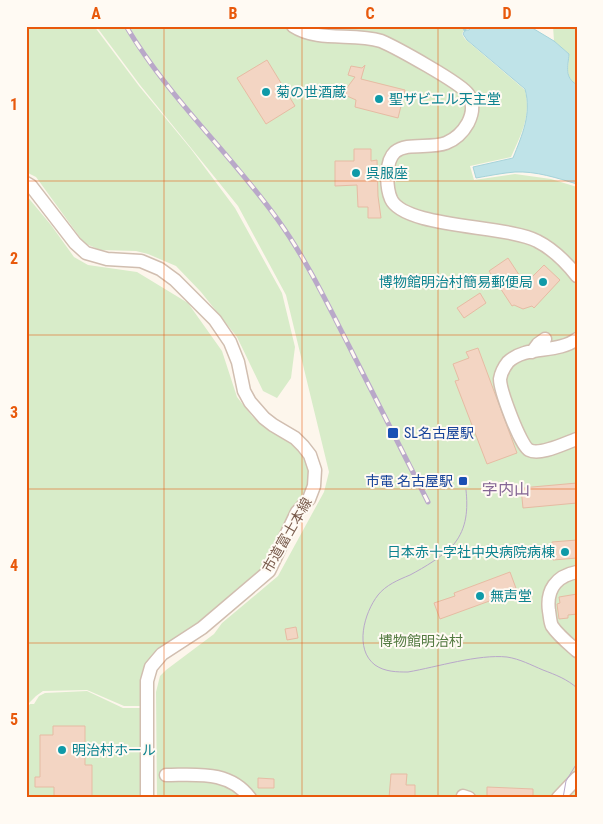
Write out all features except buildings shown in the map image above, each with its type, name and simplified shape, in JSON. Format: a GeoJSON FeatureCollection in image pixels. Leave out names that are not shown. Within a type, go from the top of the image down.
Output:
{"type":"FeatureCollection","features":[{"type":"Feature","properties":{"kind":"street"},"geometry":{"type":"LineString","coordinates":[[293,26],[302,31],[326,31],[338,38],[367,37],[381,41],[462,87],[470,96],[472,113],[465,128],[458,136],[436,146],[404,147],[396,151],[391,158],[388,165],[389,194],[395,206],[400,210],[428,220],[529,237],[552,250],[577,276]]}},
{"type":"Feature","properties":{"kind":"street","name":"市道富士本線"},"geometry":{"type":"LineString","coordinates":[[26,183],[31,186],[75,243],[86,253],[107,260],[141,261],[160,269],[176,280],[215,320],[230,342],[238,362],[244,391],[250,402],[268,422],[295,438],[304,446],[315,470],[314,486],[309,499],[297,512],[269,571],[202,628],[156,660],[148,674],[146,688],[147,798]]}},
{"type":"Feature","properties":{"kind":"street"},"geometry":{"type":"LineString","coordinates":[[532,352],[545,339]]}},
{"type":"Feature","properties":{"kind":"street"},"geometry":{"type":"LineString","coordinates":[[577,339],[564,347],[532,352],[513,358],[507,363],[500,380],[521,440],[527,449],[536,452],[544,451],[577,439]]}},
{"type":"Feature","properties":{"kind":"street"},"geometry":{"type":"LineString","coordinates":[[577,572],[568,574],[558,580],[551,589],[548,602],[552,626],[577,651]]}},
{"type":"Feature","properties":{"kind":"street"},"geometry":{"type":"LineString","coordinates":[[166,775],[209,775],[225,778],[239,786],[250,798]]}},
{"type":"Feature","properties":{"kind":"green space"},"geometry":{"type":"Polygon","coordinates":[[[26,26],[94,26],[235,208],[282,293],[295,347],[291,378],[277,398],[263,391],[237,337],[201,292],[176,266],[136,251],[100,250],[84,243],[36,177],[26,172],[26,26]]]}},
{"type":"Feature","properties":{"kind":"green space","name":"博物館明治村"},"geometry":{"type":"Polygon","coordinates":[[[96,26],[470,26],[468,29],[465,28],[462,34],[465,39],[525,90],[527,99],[526,116],[522,132],[511,157],[470,166],[474,180],[515,174],[551,179],[577,187],[577,798],[157,798],[156,692],[160,676],[214,634],[222,623],[278,576],[324,492],[329,472],[286,295],[238,206],[140,85],[96,26]]]}},
{"type":"Feature","properties":{"kind":"green space"},"geometry":{"type":"Polygon","coordinates":[[[553,26],[577,26],[577,85],[570,79],[568,67],[569,54],[554,41],[553,26]]]}},
{"type":"Feature","properties":{"kind":"green space"},"geometry":{"type":"Polygon","coordinates":[[[26,195],[74,257],[88,265],[137,272],[188,303],[222,351],[237,397],[252,416],[275,434],[291,443],[300,452],[311,471],[311,479],[304,497],[293,509],[279,533],[266,566],[199,626],[156,651],[146,663],[141,677],[141,706],[124,706],[87,690],[43,691],[26,706],[26,195]]]}},
{"type":"Feature","properties":{"kind":"green space"},"geometry":{"type":"Polygon","coordinates":[[[87,691],[123,708],[141,708],[142,798],[26,798],[26,709],[30,704],[34,704],[39,696],[45,693],[87,691]]]}},
{"type":"Feature","properties":{"kind":"water"},"geometry":{"type":"Polygon","coordinates":[[[472,26],[529,26],[554,41],[569,54],[568,75],[577,85],[577,184],[546,175],[523,172],[476,178],[473,167],[513,158],[527,116],[527,98],[525,89],[467,40],[463,34],[465,30],[469,30],[472,26]]]}},
{"type":"Feature","properties":{"kind":"waterway"},"geometry":{"type":"LineString","coordinates":[[463,26],[465,30]]}},
{"type":"Feature","properties":{"kind":"tram line"},"geometry":{"type":"LineString","coordinates":[[466,490],[466,518],[462,531],[454,544],[427,565],[381,591],[373,603],[363,631],[363,641],[369,658],[375,665],[383,669],[395,672],[408,672],[483,657],[507,657],[557,676],[577,688]]}},
{"type":"Feature","properties":{"kind":"tram line"},"geometry":{"type":"LineString","coordinates":[[563,798],[566,781],[577,763]]}},
{"type":"Feature","properties":{"kind":"railway"},"geometry":{"type":"LineString","coordinates":[[126,26],[161,77],[240,171],[288,235],[324,298],[428,502]]}},
{"type":"Feature","properties":{"kind":"place","name":"菊の世酒蔵"},"geometry":{"type":"Point","coordinates":[266,92]}},
{"type":"Feature","properties":{"kind":"place","name":"聖ザビエル天主堂"},"geometry":{"type":"Point","coordinates":[379,99]}},
{"type":"Feature","properties":{"kind":"place","name":"呉服座"},"geometry":{"type":"Point","coordinates":[356,173]}},
{"type":"Feature","properties":{"kind":"place","name":"博物館明治村簡易郵便局"},"geometry":{"type":"Point","coordinates":[543,282]}},
{"type":"Feature","properties":{"kind":"place","name":"SL名古屋駅"},"geometry":{"type":"Point","coordinates":[393,433]}},
{"type":"Feature","properties":{"kind":"place","name":"市電 名古屋駅"},"geometry":{"type":"Point","coordinates":[463,481]}},
{"type":"Feature","properties":{"kind":"place","name":"日本赤十字社中央病院病棟"},"geometry":{"type":"Point","coordinates":[565,552]}},
{"type":"Feature","properties":{"kind":"place","name":"無声堂"},"geometry":{"type":"Point","coordinates":[480,596]}},
{"type":"Feature","properties":{"kind":"place","name":"明治村ホール"},"geometry":{"type":"Point","coordinates":[62,750]}},
{"type":"Feature","properties":{"kind":"district","name":"字内山"},"geometry":{"type":"Point","coordinates":[506,489]}}]}
